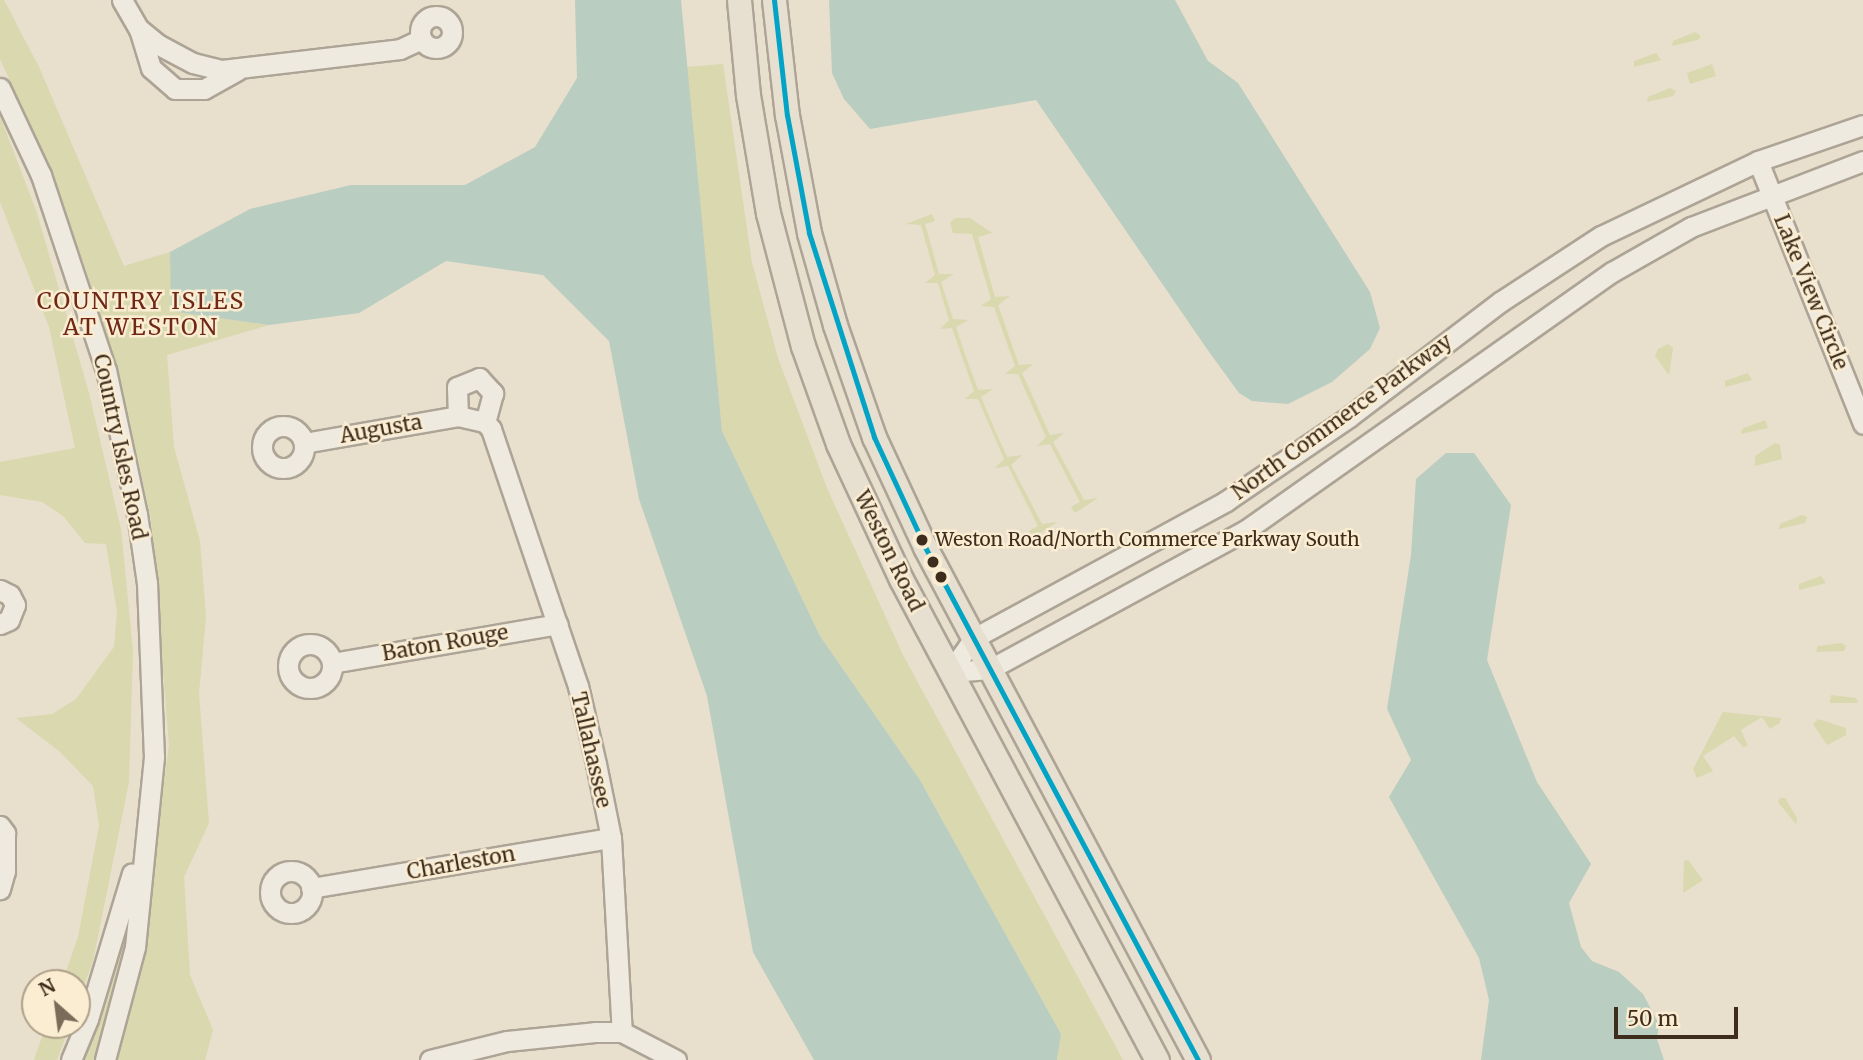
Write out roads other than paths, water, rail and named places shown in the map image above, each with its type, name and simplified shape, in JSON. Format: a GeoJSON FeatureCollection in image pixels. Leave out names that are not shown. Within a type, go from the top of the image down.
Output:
{"type":"FeatureCollection","features":[{"type":"Feature","properties":{"kind":"main road","name":"Weston Road"},"geometry":{"type":"LineString","coordinates":[[738,0],[764,192],[803,346],[876,531],[1157,1060]]}},
{"type":"Feature","properties":{"kind":"main road","name":"Weston Road"},"geometry":{"type":"LineString","coordinates":[[774,0],[795,162],[835,325],[887,468],[990,669],[1198,1060]]}},
{"type":"Feature","properties":{"kind":"street"},"geometry":{"type":"LineString","coordinates":[[122,0],[139,29],[151,68],[175,89],[204,89],[236,71]]}},
{"type":"Feature","properties":{"kind":"street"},"geometry":{"type":"LineString","coordinates":[[139,29],[193,63],[236,71],[400,49],[421,39]]}},
{"type":"Feature","properties":{"kind":"street","name":"Country Isles Road"},"geometry":{"type":"LineString","coordinates":[[0,88],[41,175],[72,263],[106,370],[137,514],[152,667],[154,757],[145,824],[135,947],[104,1060]]}},
{"type":"Feature","properties":{"kind":"street","name":"North Commerce Parkway"},"geometry":{"type":"LineString","coordinates":[[950,672],[974,638],[1226,501],[1349,417],[1500,302],[1601,236],[1758,161],[1863,125]]}},
{"type":"Feature","properties":{"kind":"street","name":"Lake View Circle"},"geometry":{"type":"LineString","coordinates":[[1758,161],[1863,424]]}},
{"type":"Feature","properties":{"kind":"street","name":"North Commerce Parkway"},"geometry":{"type":"LineString","coordinates":[[950,672],[990,669],[1246,530],[1612,272],[1691,228],[1771,194],[1863,161]]}},
{"type":"Feature","properties":{"kind":"street"},"geometry":{"type":"LineString","coordinates":[[479,378],[493,393],[485,422],[458,416],[457,387],[479,378]]}},
{"type":"Feature","properties":{"kind":"street","name":"Augusta"},"geometry":{"type":"LineString","coordinates":[[304,443],[458,416]]}},
{"type":"Feature","properties":{"kind":"street","name":"Tallahassee"},"geometry":{"type":"LineString","coordinates":[[485,422],[497,439],[511,497],[578,686],[611,838],[622,1032]]}},
{"type":"Feature","properties":{"kind":"street"},"geometry":{"type":"LineString","coordinates":[[0,590],[10,595],[15,605],[9,620],[0,624]]}},
{"type":"Feature","properties":{"kind":"street","name":"Baton Rouge"},"geometry":{"type":"LineString","coordinates":[[332,663],[558,624]]}},
{"type":"Feature","properties":{"kind":"street","name":"Country Isles Road"},"geometry":{"type":"LineString","coordinates":[[71,1060],[113,944],[145,824]]}},
{"type":"Feature","properties":{"kind":"street"},"geometry":{"type":"LineString","coordinates":[[0,826],[5,833],[5,871],[0,889]]}},
{"type":"Feature","properties":{"kind":"street","name":"Charleston"},"geometry":{"type":"LineString","coordinates":[[311,888],[611,838]]}},
{"type":"Feature","properties":{"kind":"street"},"geometry":{"type":"LineString","coordinates":[[430,1060],[507,1041],[622,1032],[676,1060]]}},
{"type":"Feature","properties":{"kind":"place","name":"Weston Road/North Commerce Parkway South"},"geometry":{"type":"Point","coordinates":[922,540]}},
{"type":"Feature","properties":{"kind":"district","name":"COUNTRY ISLES AT WESTON"},"geometry":{"type":"Point","coordinates":[141,314]}}]}
